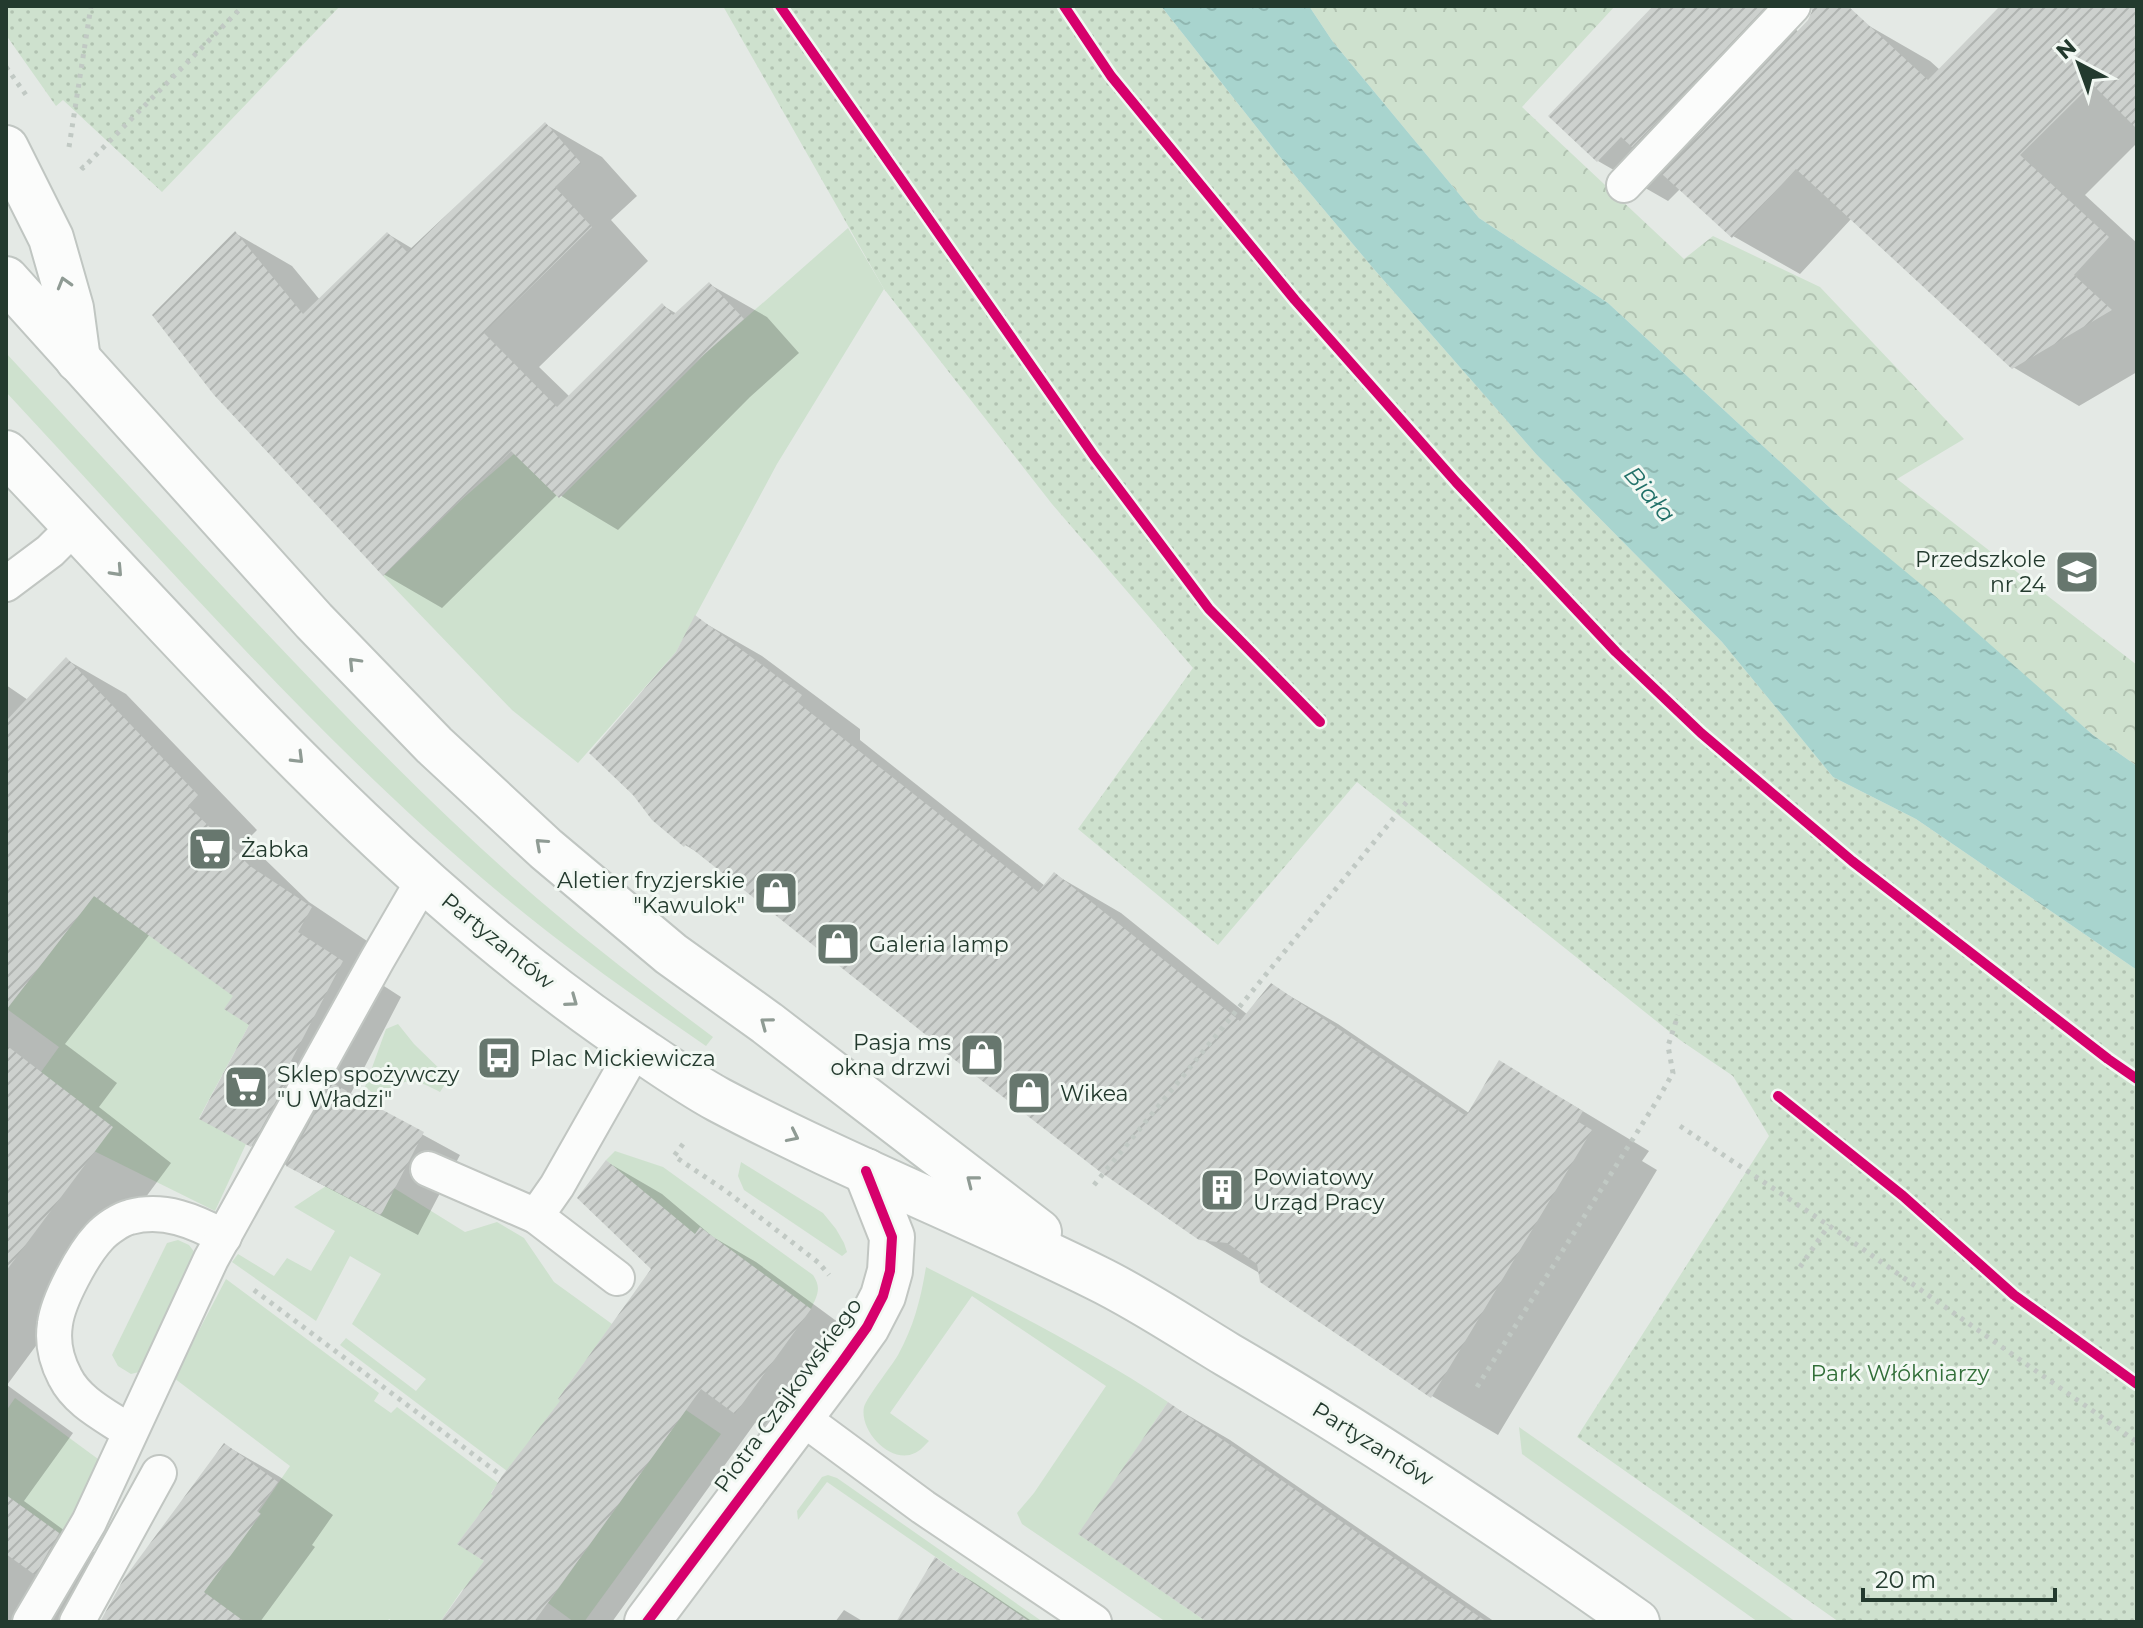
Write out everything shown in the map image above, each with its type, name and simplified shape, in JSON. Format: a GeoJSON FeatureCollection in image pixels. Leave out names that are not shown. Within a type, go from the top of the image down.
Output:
{"type":"FeatureCollection","features":[{"type":"Feature","properties":{"kind":"main road"},"geometry":{"type":"LineString","coordinates":[[6,148],[51,238],[71,308],[78,360]]}},
{"type":"Feature","properties":{"kind":"main road","name":"Partyzantów"},"geometry":{"type":"LineString","coordinates":[[6,279],[325,632],[434,745],[546,849],[671,954],[767,1023],[1101,1280]]}},
{"type":"Feature","properties":{"kind":"main road","name":"Partyzantów"},"geometry":{"type":"LineString","coordinates":[[6,453],[293,754],[424,879],[534,972],[636,1047],[715,1098],[1101,1280],[1277,1384],[1444,1489],[1637,1622]]}},
{"type":"Feature","properties":{"kind":"main road","name":"Piotra Czajkowskiego"},"geometry":{"type":"LineString","coordinates":[[647,1622],[867,1327],[883,1296],[890,1271],[892,1237],[866,1171]]}},
{"type":"Feature","properties":{"kind":"lane"},"geometry":{"type":"LineString","coordinates":[[1624,185],[1793,6]]}},
{"type":"Feature","properties":{"kind":"lane"},"geometry":{"type":"LineString","coordinates":[[6,584],[50,551],[75,526]]}},
{"type":"Feature","properties":{"kind":"lane"},"geometry":{"type":"LineString","coordinates":[[30,1622],[89,1522],[218,1248],[424,879]]}},
{"type":"Feature","properties":{"kind":"lane"},"geometry":{"type":"LineString","coordinates":[[536,1216],[557,1186],[636,1047]]}},
{"type":"Feature","properties":{"kind":"lane"},"geometry":{"type":"LineString","coordinates":[[428,1169],[536,1216],[617,1278]]}},
{"type":"Feature","properties":{"kind":"lane"},"geometry":{"type":"LineString","coordinates":[[130,1432],[81,1400],[66,1380],[55,1352],[55,1322],[72,1277],[100,1236],[126,1218],[147,1213],[173,1215],[196,1222],[218,1248]]}},
{"type":"Feature","properties":{"kind":"lane"},"geometry":{"type":"LineString","coordinates":[[801,1417],[923,1507],[1094,1622]]}},
{"type":"Feature","properties":{"kind":"lane"},"geometry":{"type":"LineString","coordinates":[[77,1622],[159,1473]]}},
{"type":"Feature","properties":{"kind":"path"},"geometry":{"type":"LineString","coordinates":[[68,154],[91,6]]}},
{"type":"Feature","properties":{"kind":"path"},"geometry":{"type":"LineString","coordinates":[[83,168],[243,6]]}},
{"type":"Feature","properties":{"kind":"path"},"geometry":{"type":"LineString","coordinates":[[1094,1185],[1410,798]]}},
{"type":"Feature","properties":{"kind":"path"},"geometry":{"type":"LineString","coordinates":[[1477,1387],[1673,1073],[1668,1046],[1678,1015]]}},
{"type":"Feature","properties":{"kind":"path"},"geometry":{"type":"LineString","coordinates":[[1680,1126],[1829,1225],[2137,1442]]}},
{"type":"Feature","properties":{"kind":"path"},"geometry":{"type":"LineString","coordinates":[[674,1156],[726,1191],[819,1263],[830,1276]]}},
{"type":"Feature","properties":{"kind":"path"},"geometry":{"type":"LineString","coordinates":[[1800,1267],[1829,1225]]}},
{"type":"Feature","properties":{"kind":"path"},"geometry":{"type":"LineString","coordinates":[[218,1248],[502,1476]]}},
{"type":"Feature","properties":{"kind":"green space"},"geometry":{"type":"Polygon","coordinates":[[[6,6],[340,6],[162,192],[63,100],[56,106],[6,35],[6,6]]]}},
{"type":"Feature","properties":{"kind":"green space","name":"Park Włókniarzy"},"geometry":{"type":"Polygon","coordinates":[[[723,6],[1161,6],[1288,167],[1373,268],[1536,454],[1722,642],[1833,777],[1916,819],[2137,970],[2137,1622],[1839,1622],[1577,1437],[1769,1136],[1733,1076],[1680,1040],[1357,782],[1218,945],[1078,829],[1193,668],[1052,504],[884,289],[723,6]]]}},
{"type":"Feature","properties":{"kind":"green space"},"geometry":{"type":"Polygon","coordinates":[[[1309,6],[1615,6],[1522,107],[1684,259],[1713,236],[1820,287],[1964,439],[1897,479],[2137,665],[2137,766],[2093,735],[1841,518],[1608,303],[1479,218],[1333,42],[1309,6]]]}},
{"type":"Feature","properties":{"kind":"green space"},"geometry":{"type":"Polygon","coordinates":[[[848,228],[884,289],[777,464],[676,652],[578,763],[512,710],[383,576],[461,500],[514,454],[560,498],[707,352],[848,228]]]}},
{"type":"Feature","properties":{"kind":"green space"},"geometry":{"type":"Polygon","coordinates":[[[6,353],[257,623],[415,786],[539,900],[713,1037],[706,1046],[602,973],[502,895],[435,837],[308,715],[6,392],[6,353]]]}},
{"type":"Feature","properties":{"kind":"green space"},"geometry":{"type":"Polygon","coordinates":[[[94,896],[244,980],[249,1025],[199,1118],[246,1144],[215,1211],[94,1151],[41,1072],[59,1047],[7,1009],[94,896]]]}},
{"type":"Feature","properties":{"kind":"green space"},"geometry":{"type":"Polygon","coordinates":[[[398,1024],[449,1078],[440,1092],[415,1082],[401,1083],[377,1096],[365,1087],[386,1029],[398,1024]]]}},
{"type":"Feature","properties":{"kind":"green space"},"geometry":{"type":"Polygon","coordinates":[[[615,1151],[663,1167],[813,1275],[818,1288],[811,1309],[679,1258],[612,1209],[633,1183],[606,1160],[615,1151]]]}},
{"type":"Feature","properties":{"kind":"green space"},"geometry":{"type":"Polygon","coordinates":[[[741,1162],[823,1213],[836,1229],[847,1252],[842,1256],[744,1190],[738,1176],[741,1162]]]}},
{"type":"Feature","properties":{"kind":"green space"},"geometry":{"type":"Polygon","coordinates":[[[326,1186],[380,1215],[394,1188],[465,1232],[497,1222],[524,1238],[554,1282],[612,1324],[558,1399],[561,1401],[507,1471],[340,1345],[346,1338],[416,1391],[426,1379],[352,1324],[381,1274],[350,1256],[316,1321],[232,1262],[238,1254],[274,1276],[287,1258],[311,1271],[335,1231],[294,1207],[326,1186]]]}},
{"type":"Feature","properties":{"kind":"green space"},"geometry":{"type":"Polygon","coordinates":[[[178,1240],[189,1245],[195,1253],[139,1372],[131,1374],[118,1366],[112,1355],[167,1243],[178,1240]]]}},
{"type":"Feature","properties":{"kind":"green space"},"geometry":{"type":"Polygon","coordinates":[[[926,1267],[1079,1348],[1168,1402],[1079,1534],[1207,1622],[1166,1622],[1022,1524],[1017,1513],[1034,1493],[1106,1386],[972,1296],[890,1413],[929,1441],[917,1452],[906,1455],[896,1454],[879,1444],[866,1426],[864,1407],[898,1355],[908,1333],[926,1267]]]}},
{"type":"Feature","properties":{"kind":"green space"},"geometry":{"type":"Polygon","coordinates":[[[226,1279],[379,1393],[374,1401],[391,1413],[397,1407],[498,1483],[491,1493],[493,1496],[458,1543],[495,1569],[462,1590],[440,1622],[394,1622],[389,1619],[387,1622],[197,1622],[204,1592],[290,1466],[174,1378],[226,1279]]]}},
{"type":"Feature","properties":{"kind":"green space"},"geometry":{"type":"Polygon","coordinates":[[[15,1398],[98,1459],[63,1536],[6,1495],[6,1411],[15,1398]]]}},
{"type":"Feature","properties":{"kind":"green space"},"geometry":{"type":"Polygon","coordinates":[[[686,1410],[721,1434],[584,1622],[574,1622],[548,1603],[686,1410]]]}},
{"type":"Feature","properties":{"kind":"green space"},"geometry":{"type":"Polygon","coordinates":[[[1519,1427],[1796,1622],[1758,1622],[1522,1454],[1519,1427]]]}},
{"type":"Feature","properties":{"kind":"green space"},"geometry":{"type":"Polygon","coordinates":[[[822,1477],[837,1478],[1043,1622],[1030,1622],[827,1482],[798,1520],[797,1511],[822,1477]]]}},
{"type":"Feature","properties":{"kind":"water","name":"Biała"},"geometry":{"type":"Polygon","coordinates":[[[1161,6],[1309,6],[1333,42],[1479,218],[1608,303],[1841,518],[2093,735],[2137,766],[2137,970],[1916,819],[1833,777],[1722,642],[1536,454],[1373,268],[1288,167],[1161,6]]]}},
{"type":"Feature","properties":{"kind":"building"},"geometry":{"type":"Polygon","coordinates":[[[1653,6],[1766,6],[1632,147],[1621,137],[1597,162],[1548,116],[1653,6]]]}},
{"type":"Feature","properties":{"kind":"building"},"geometry":{"type":"Polygon","coordinates":[[[1812,6],[1848,6],[1928,80],[2000,6],[2137,6],[2137,129],[2092,84],[2020,155],[2109,237],[2074,275],[2112,310],[2012,369],[1796,169],[1732,238],[1662,174],[1808,20],[1812,6]]]}},
{"type":"Feature","properties":{"kind":"building"},"geometry":{"type":"Polygon","coordinates":[[[545,122],[581,163],[555,187],[592,227],[484,333],[557,407],[662,303],[673,315],[709,282],[744,319],[693,364],[559,498],[511,451],[383,576],[214,395],[152,315],[235,231],[303,314],[387,232],[407,252],[545,122]]]}},
{"type":"Feature","properties":{"kind":"building"},"geometry":{"type":"Polygon","coordinates":[[[695,615],[802,695],[797,702],[1038,892],[1054,872],[1240,1021],[1271,983],[1466,1116],[1499,1060],[1583,1111],[1577,1121],[1592,1130],[1431,1398],[1260,1282],[1257,1264],[1227,1243],[1199,1240],[1099,1171],[925,1037],[686,844],[684,847],[652,820],[633,795],[589,753],[676,652],[695,615]]]}},
{"type":"Feature","properties":{"kind":"building"},"geometry":{"type":"Polygon","coordinates":[[[66,657],[198,795],[188,806],[250,866],[312,907],[298,932],[343,961],[291,1061],[296,1064],[251,1147],[199,1119],[249,1025],[224,1009],[233,996],[94,896],[6,1010],[6,721],[66,657]]]}},
{"type":"Feature","properties":{"kind":"building"},"geometry":{"type":"Polygon","coordinates":[[[6,1045],[113,1127],[6,1271],[6,1045]]]}},
{"type":"Feature","properties":{"kind":"building"},"geometry":{"type":"Polygon","coordinates":[[[332,1083],[424,1132],[381,1215],[286,1166],[332,1083]]]}},
{"type":"Feature","properties":{"kind":"building"},"geometry":{"type":"Polygon","coordinates":[[[606,1160],[695,1234],[700,1227],[811,1309],[735,1414],[701,1389],[534,1622],[440,1622],[484,1561],[457,1544],[493,1496],[491,1494],[502,1476],[560,1401],[558,1399],[651,1269],[577,1198],[606,1160]]]}},
{"type":"Feature","properties":{"kind":"building"},"geometry":{"type":"Polygon","coordinates":[[[1168,1402],[1487,1622],[1207,1622],[1078,1534],[1168,1402]]]}},
{"type":"Feature","properties":{"kind":"building"},"geometry":{"type":"Polygon","coordinates":[[[224,1443],[278,1482],[257,1511],[261,1514],[204,1592],[245,1622],[100,1622],[123,1580],[224,1443]]]}},
{"type":"Feature","properties":{"kind":"building"},"geometry":{"type":"Polygon","coordinates":[[[6,1495],[59,1533],[35,1575],[6,1554],[6,1495]]]}},
{"type":"Feature","properties":{"kind":"building"},"geometry":{"type":"Polygon","coordinates":[[[935,1557],[1030,1622],[896,1622],[935,1557]]]}},
{"type":"Feature","properties":{"kind":"cycle path"},"geometry":{"type":"LineString","coordinates":[[780,6],[1094,456],[1209,609],[1320,722]]}},
{"type":"Feature","properties":{"kind":"cycle path"},"geometry":{"type":"LineString","coordinates":[[1064,6],[1111,76],[1295,300],[1456,482],[1616,652],[1701,733],[1852,861],[2137,1079]]}},
{"type":"Feature","properties":{"kind":"cycle path"},"geometry":{"type":"LineString","coordinates":[[1778,1096],[1903,1196],[2014,1295],[2137,1384]]}},
{"type":"Feature","properties":{"kind":"cycle path"},"geometry":{"type":"LineString","coordinates":[[647,1622],[842,1362],[867,1327],[883,1296],[890,1271],[892,1237],[866,1171]]}},
{"type":"Feature","properties":{"kind":"place","name":"Przedszkole nr 24"},"geometry":{"type":"Point","coordinates":[2077,572]}},
{"type":"Feature","properties":{"kind":"place","name":"Żabka"},"geometry":{"type":"Point","coordinates":[210,849]}},
{"type":"Feature","properties":{"kind":"place","name":"Aletier fryzjerskie \"Kawulok\""},"geometry":{"type":"Point","coordinates":[776,893]}},
{"type":"Feature","properties":{"kind":"place","name":"Galeria lamp"},"geometry":{"type":"Point","coordinates":[838,944]}},
{"type":"Feature","properties":{"kind":"place","name":"Pasja ms okna drzwi"},"geometry":{"type":"Point","coordinates":[982,1055]}},
{"type":"Feature","properties":{"kind":"place","name":"Plac Mickiewicza"},"geometry":{"type":"Point","coordinates":[499,1058]}},
{"type":"Feature","properties":{"kind":"place","name":"Sklep spożywczy \"U Władzi\""},"geometry":{"type":"Point","coordinates":[246,1087]}},
{"type":"Feature","properties":{"kind":"place","name":"Wikea"},"geometry":{"type":"Point","coordinates":[1029,1093]}},
{"type":"Feature","properties":{"kind":"place","name":"Powiatowy Urząd Pracy"},"geometry":{"type":"Point","coordinates":[1222,1190]}}]}
